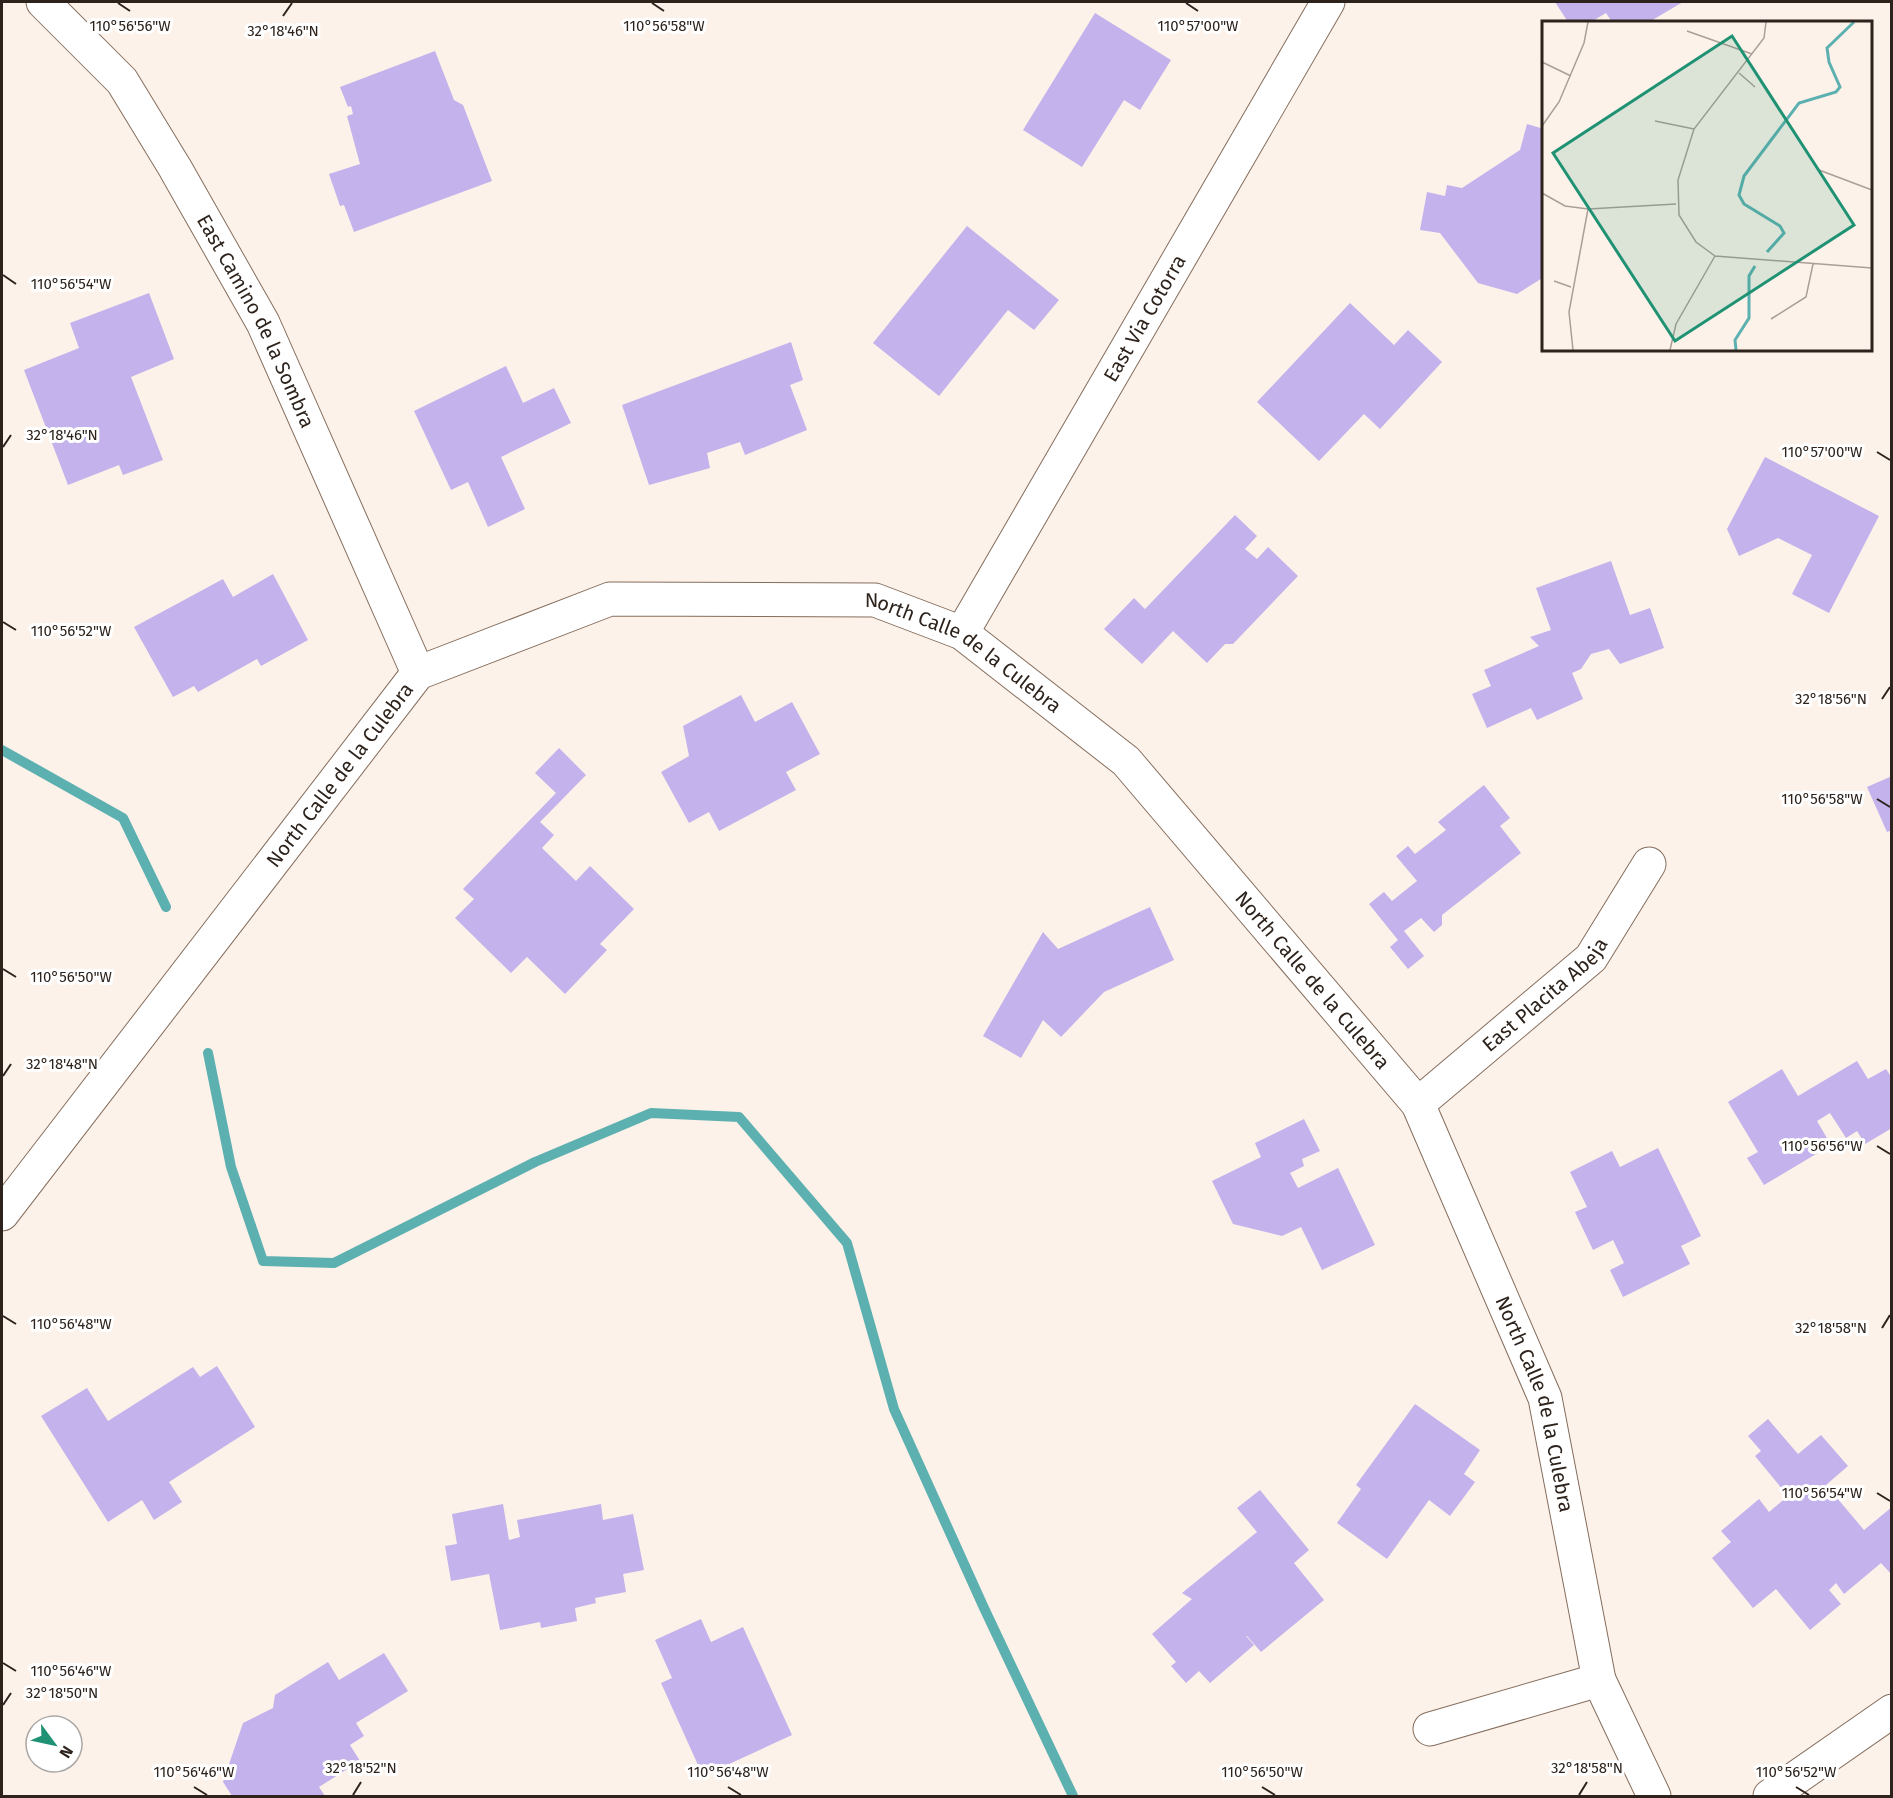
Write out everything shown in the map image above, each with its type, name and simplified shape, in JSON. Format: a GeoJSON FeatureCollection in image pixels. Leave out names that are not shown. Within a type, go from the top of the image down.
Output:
{"type":"FeatureCollection","features":[{"type":"Feature","properties":{"kind":"street","name":"East Camino de la Sombra"},"geometry":{"type":"LineString","coordinates":[[43,2],[122,81],[175,168],[263,323],[418,673]]}},
{"type":"Feature","properties":{"kind":"street","name":"East Via Cotorra"},"geometry":{"type":"LineString","coordinates":[[962,633],[1328,2]]}},
{"type":"Feature","properties":{"kind":"street","name":"North Calle de la Culebra"},"geometry":{"type":"LineString","coordinates":[[2,1214],[418,673],[610,599],[875,600],[962,633],[1126,761],[1418,1104],[1545,1398],[1599,1680],[1654,1797]]}},
{"type":"Feature","properties":{"kind":"street","name":"East Placita Abeja"},"geometry":{"type":"LineString","coordinates":[[1418,1104],[1591,958],[1649,864]]}},
{"type":"Feature","properties":{"kind":"street"},"geometry":{"type":"LineString","coordinates":[[1430,1729],[1599,1680]]}},
{"type":"Feature","properties":{"kind":"street"},"geometry":{"type":"LineString","coordinates":[[1770,1797],[1892,1712]]}},
{"type":"Feature","properties":{"kind":"building"},"geometry":{"type":"Polygon","coordinates":[[[1555,2],[1683,2],[1651,21],[1611,21],[1606,13],[1593,21],[1567,21],[1555,2]]]}},
{"type":"Feature","properties":{"kind":"building"},"geometry":{"type":"Polygon","coordinates":[[[1095,13],[1171,60],[1140,110],[1124,100],[1082,167],[1023,130],[1095,13]]]}},
{"type":"Feature","properties":{"kind":"building"},"geometry":{"type":"Polygon","coordinates":[[[435,51],[454,100],[463,105],[492,181],[354,232],[344,205],[340,206],[329,174],[360,164],[347,116],[353,114],[351,106],[348,107],[340,87],[435,51]]]}},
{"type":"Feature","properties":{"kind":"building"},"geometry":{"type":"Polygon","coordinates":[[[1527,124],[1542,128],[1542,278],[1517,294],[1478,283],[1440,233],[1420,230],[1427,192],[1445,196],[1447,185],[1462,188],[1520,150],[1527,124]]]}},
{"type":"Feature","properties":{"kind":"building"},"geometry":{"type":"Polygon","coordinates":[[[967,226],[1059,300],[1034,330],[1008,310],[939,396],[873,343],[967,226]]]}},
{"type":"Feature","properties":{"kind":"building"},"geometry":{"type":"Polygon","coordinates":[[[149,293],[174,359],[131,377],[163,460],[123,475],[119,465],[68,485],[24,370],[79,348],[70,323],[149,293]]]}},
{"type":"Feature","properties":{"kind":"building"},"geometry":{"type":"Polygon","coordinates":[[[1350,303],[1394,345],[1408,330],[1442,362],[1380,429],[1364,414],[1319,461],[1257,402],[1350,303]]]}},
{"type":"Feature","properties":{"kind":"building"},"geometry":{"type":"Polygon","coordinates":[[[791,342],[803,380],[790,385],[807,430],[745,455],[740,442],[707,453],[710,468],[649,485],[622,405],[791,342]]]}},
{"type":"Feature","properties":{"kind":"building"},"geometry":{"type":"Polygon","coordinates":[[[506,366],[523,403],[554,388],[571,423],[501,457],[525,509],[488,527],[468,482],[451,490],[414,411],[506,366]]]}},
{"type":"Feature","properties":{"kind":"building"},"geometry":{"type":"Polygon","coordinates":[[[1765,457],[1879,516],[1829,613],[1792,594],[1812,555],[1778,538],[1739,556],[1727,529],[1765,457]]]}},
{"type":"Feature","properties":{"kind":"building"},"geometry":{"type":"Polygon","coordinates":[[[1235,515],[1257,536],[1245,549],[1257,559],[1268,547],[1298,576],[1233,644],[1225,644],[1207,663],[1173,631],[1142,664],[1104,629],[1134,598],[1145,609],[1235,515]]]}},
{"type":"Feature","properties":{"kind":"building"},"geometry":{"type":"Polygon","coordinates":[[[1611,561],[1630,615],[1650,608],[1664,648],[1620,664],[1609,649],[1591,654],[1581,669],[1572,673],[1583,699],[1537,720],[1531,708],[1487,728],[1472,694],[1491,686],[1484,670],[1539,646],[1530,637],[1551,630],[1536,588],[1611,561]]]}},
{"type":"Feature","properties":{"kind":"building"},"geometry":{"type":"Polygon","coordinates":[[[273,574],[308,640],[261,666],[257,659],[198,692],[194,686],[173,697],[134,627],[223,579],[233,597],[273,574]]]}},
{"type":"Feature","properties":{"kind":"building"},"geometry":{"type":"Polygon","coordinates":[[[741,695],[755,722],[792,702],[820,754],[786,772],[796,790],[719,831],[709,812],[689,823],[661,772],[689,756],[683,726],[741,695]]]}},
{"type":"Feature","properties":{"kind":"building"},"geometry":{"type":"Polygon","coordinates":[[[559,748],[586,775],[540,822],[554,835],[542,848],[576,881],[590,866],[634,909],[600,944],[607,950],[565,994],[527,957],[511,973],[455,918],[474,899],[463,889],[556,793],[535,773],[559,748]]]}},
{"type":"Feature","properties":{"kind":"building"},"geometry":{"type":"Polygon","coordinates":[[[1892,776],[1892,830],[1887,832],[1867,787],[1892,776]]]}},
{"type":"Feature","properties":{"kind":"building"},"geometry":{"type":"Polygon","coordinates":[[[1484,785],[1510,818],[1500,826],[1521,853],[1442,915],[1442,925],[1434,932],[1421,918],[1404,931],[1424,956],[1408,969],[1390,947],[1398,940],[1369,904],[1384,892],[1392,901],[1417,881],[1396,856],[1408,846],[1415,854],[1446,830],[1438,822],[1484,785]]]}},
{"type":"Feature","properties":{"kind":"building"},"geometry":{"type":"Polygon","coordinates":[[[1150,907],[1174,960],[1104,992],[1061,1037],[1043,1020],[1021,1058],[983,1036],[1043,932],[1058,949],[1150,907]]]}},
{"type":"Feature","properties":{"kind":"building"},"geometry":{"type":"Polygon","coordinates":[[[1857,1061],[1868,1079],[1886,1069],[1892,1078],[1892,1128],[1865,1144],[1857,1131],[1846,1138],[1830,1113],[1817,1121],[1831,1145],[1764,1185],[1747,1158],[1758,1152],[1728,1102],[1782,1069],[1798,1096],[1857,1061]]]}},
{"type":"Feature","properties":{"kind":"building"},"geometry":{"type":"Polygon","coordinates":[[[1304,1119],[1320,1151],[1302,1159],[1304,1166],[1290,1173],[1298,1188],[1338,1168],[1375,1245],[1322,1270],[1301,1227],[1282,1236],[1233,1224],[1212,1181],[1261,1157],[1255,1143],[1304,1119]]]}},
{"type":"Feature","properties":{"kind":"building"},"geometry":{"type":"Polygon","coordinates":[[[1658,1148],[1701,1236],[1681,1246],[1690,1264],[1623,1297],[1610,1270],[1624,1263],[1613,1240],[1593,1250],[1575,1212],[1587,1207],[1570,1172],[1612,1151],[1620,1167],[1658,1148]]]}},
{"type":"Feature","properties":{"kind":"building"},"geometry":{"type":"Polygon","coordinates":[[[217,1366],[255,1427],[169,1482],[182,1502],[154,1520],[142,1500],[108,1522],[41,1416],[87,1388],[108,1421],[193,1367],[200,1377],[217,1366]]]}},
{"type":"Feature","properties":{"kind":"building"},"geometry":{"type":"Polygon","coordinates":[[[1415,1404],[1480,1450],[1464,1474],[1475,1482],[1450,1516],[1429,1500],[1387,1559],[1337,1523],[1361,1489],[1356,1485],[1415,1404]]]}},
{"type":"Feature","properties":{"kind":"building"},"geometry":{"type":"Polygon","coordinates":[[[1768,1419],[1798,1454],[1821,1435],[1848,1466],[1826,1485],[1864,1530],[1892,1507],[1892,1575],[1881,1563],[1844,1594],[1836,1583],[1829,1590],[1841,1604],[1810,1630],[1776,1589],[1753,1608],[1712,1558],[1731,1542],[1721,1531],[1759,1499],[1769,1512],[1788,1496],[1755,1456],[1761,1451],[1748,1436],[1768,1419]]]}},
{"type":"Feature","properties":{"kind":"building"},"geometry":{"type":"Polygon","coordinates":[[[1260,1490],[1309,1550],[1294,1563],[1324,1600],[1261,1652],[1246,1636],[1254,1645],[1210,1683],[1199,1671],[1186,1683],[1171,1666],[1176,1662],[1152,1634],[1192,1599],[1182,1593],[1257,1532],[1237,1508],[1260,1490]]]}},
{"type":"Feature","properties":{"kind":"building"},"geometry":{"type":"Polygon","coordinates":[[[503,1504],[509,1540],[520,1537],[517,1520],[601,1504],[603,1520],[633,1514],[644,1570],[623,1574],[626,1592],[595,1598],[596,1603],[575,1608],[577,1621],[541,1628],[540,1622],[500,1630],[489,1574],[451,1581],[445,1546],[457,1544],[452,1514],[503,1504]]]}},
{"type":"Feature","properties":{"kind":"building"},"geometry":{"type":"Polygon","coordinates":[[[701,1619],[711,1642],[743,1627],[792,1735],[703,1776],[661,1683],[672,1678],[655,1640],[701,1619]]]}},
{"type":"Feature","properties":{"kind":"building"},"geometry":{"type":"Polygon","coordinates":[[[384,1653],[408,1691],[356,1723],[364,1736],[350,1745],[360,1761],[319,1787],[325,1796],[232,1796],[223,1782],[243,1723],[273,1708],[275,1695],[328,1662],[339,1680],[384,1653]]]}},
{"type":"Feature","properties":{"kind":"waterway"},"geometry":{"type":"LineString","coordinates":[[2,750],[123,818],[166,907]]}},
{"type":"Feature","properties":{"kind":"waterway"},"geometry":{"type":"LineString","coordinates":[[208,1053],[231,1167],[263,1261],[334,1263],[535,1162],[651,1113],[739,1117],[847,1243],[894,1409],[984,1608],[1073,1796]]}}]}
